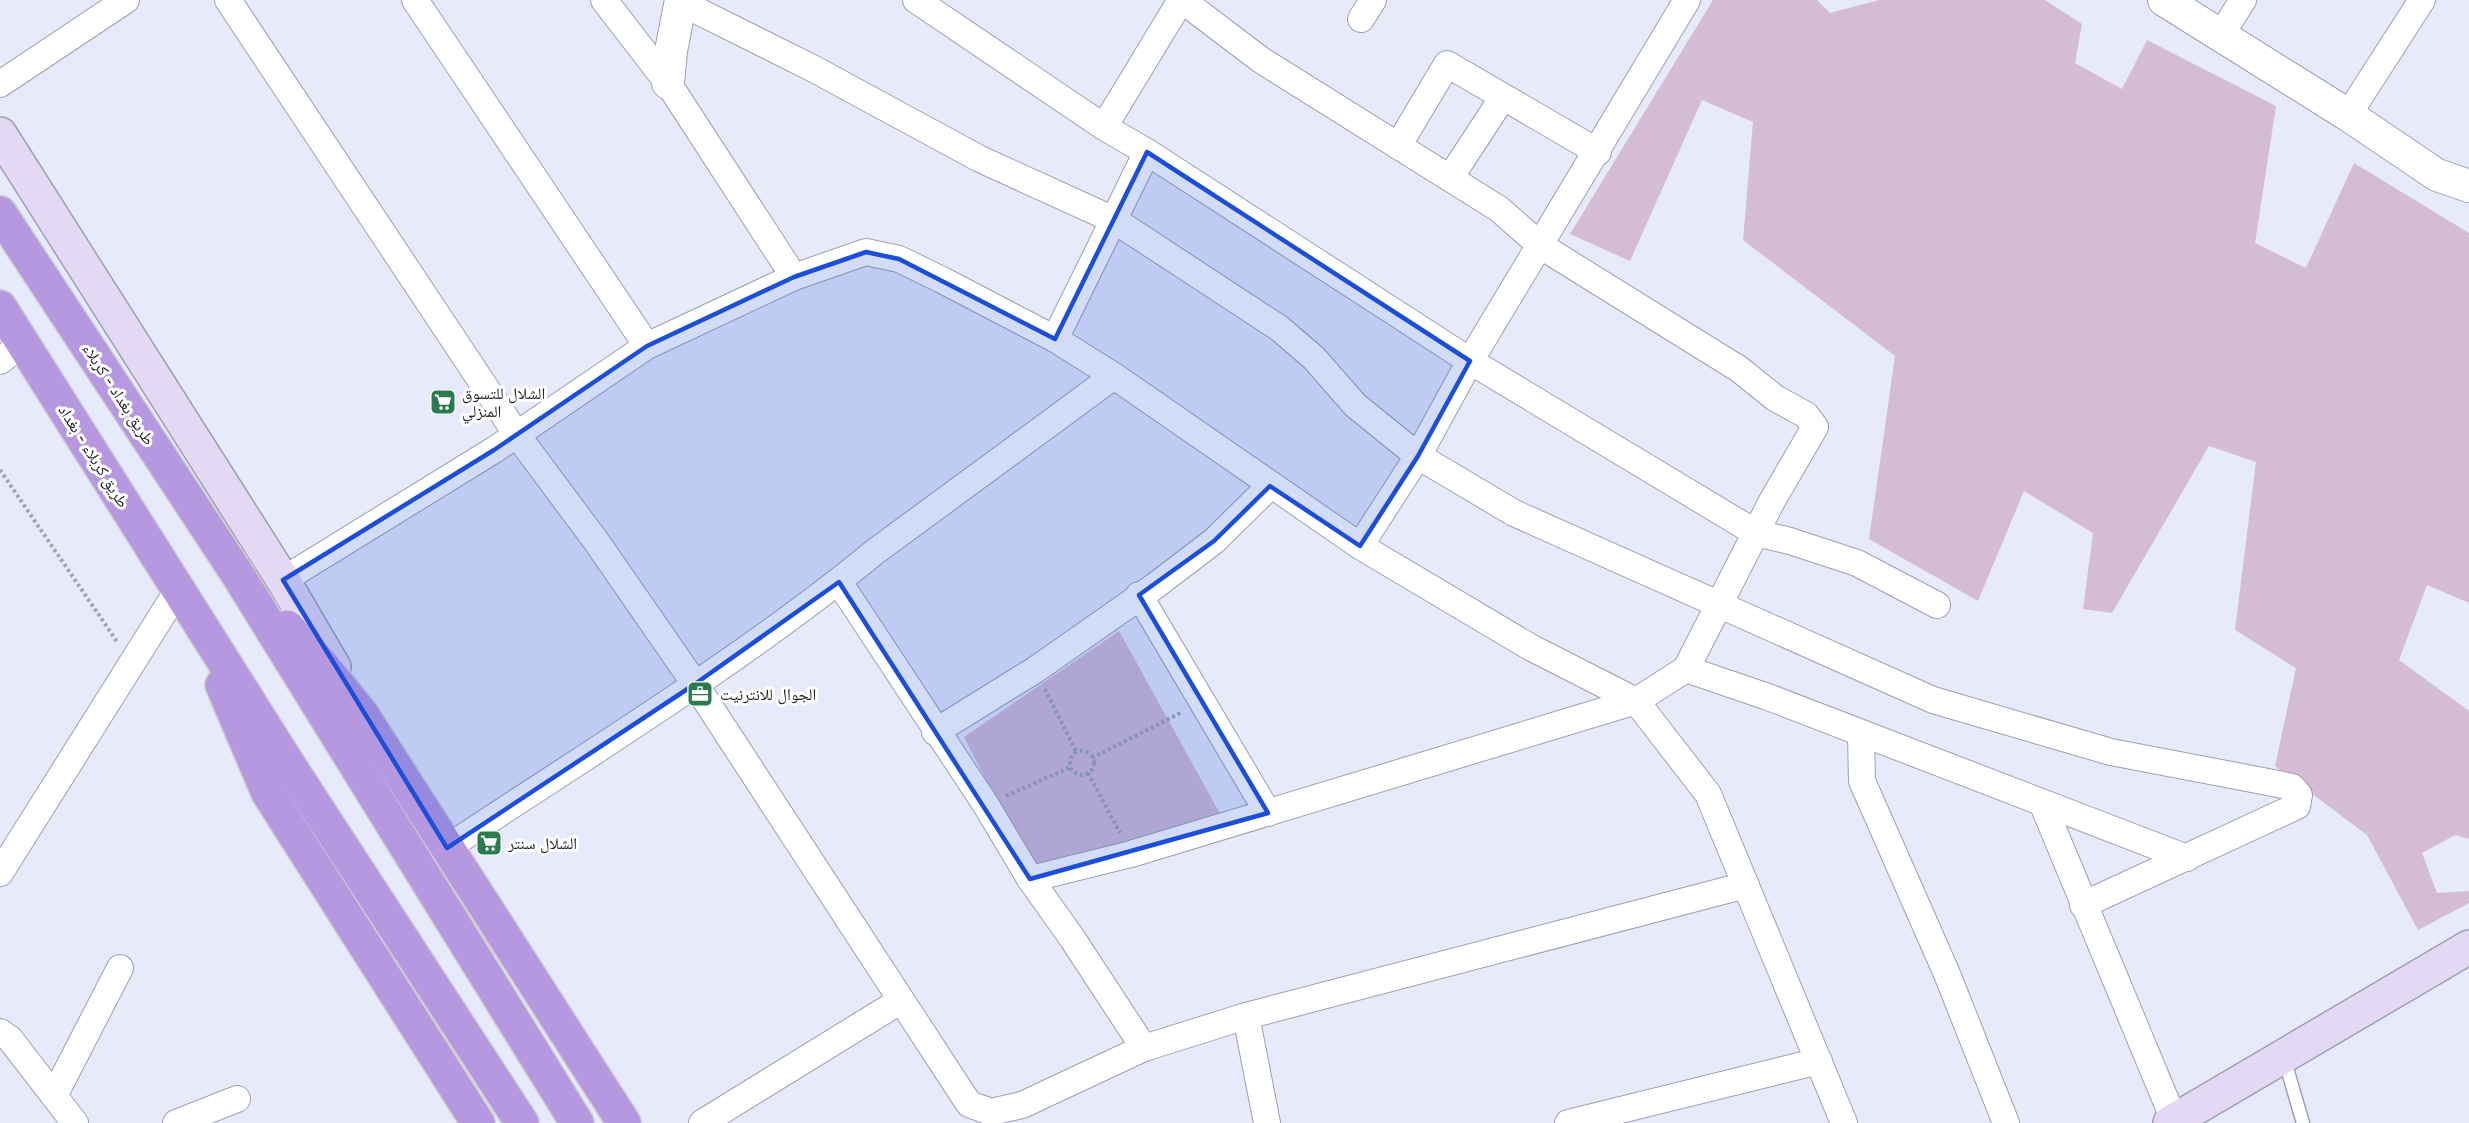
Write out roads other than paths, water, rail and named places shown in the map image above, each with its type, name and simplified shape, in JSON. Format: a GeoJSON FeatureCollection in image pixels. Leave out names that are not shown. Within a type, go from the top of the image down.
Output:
{"type":"FeatureCollection","features":[{"type":"Feature","properties":{"kind":"highway","name":"طريق بغداد - كربلاء"},"geometry":{"type":"LineString","coordinates":[[0,213],[238,575]]}},
{"type":"Feature","properties":{"kind":"highway"},"geometry":{"type":"LineString","coordinates":[[0,293],[19,288],[29,278],[33,264]]}},
{"type":"Feature","properties":{"kind":"highway","name":"طريق كربلاء - بغداد"},"geometry":{"type":"LineString","coordinates":[[0,307],[20,356],[184,598]]}},
{"type":"Feature","properties":{"kind":"highway"},"geometry":{"type":"LineString","coordinates":[[20,356],[44,350],[56,342],[71,340],[86,345]]}},
{"type":"Feature","properties":{"kind":"highway"},"geometry":{"type":"LineString","coordinates":[[238,575],[323,666],[360,713],[624,1123]]}},
{"type":"Feature","properties":{"kind":"highway"},"geometry":{"type":"LineString","coordinates":[[238,575],[577,1123]]}},
{"type":"Feature","properties":{"kind":"highway"},"geometry":{"type":"LineString","coordinates":[[184,598],[522,1123]]}},
{"type":"Feature","properties":{"kind":"highway"},"geometry":{"type":"LineString","coordinates":[[184,598],[244,743],[268,793],[478,1123]]}},
{"type":"Feature","properties":{"kind":"main road"},"geometry":{"type":"LineString","coordinates":[[0,134],[283,580],[360,713]]}},
{"type":"Feature","properties":{"kind":"main road"},"geometry":{"type":"LineString","coordinates":[[2172,1122],[2469,947]]}},
{"type":"Feature","properties":{"kind":"street"},"geometry":{"type":"LineString","coordinates":[[0,84],[126,0]]}},
{"type":"Feature","properties":{"kind":"street"},"geometry":{"type":"LineString","coordinates":[[228,0],[517,435],[596,541],[695,684],[969,1104],[991,1112],[1022,1105],[1144,1048],[1246,1016],[1746,885]]}},
{"type":"Feature","properties":{"kind":"street"},"geometry":{"type":"LineString","coordinates":[[415,0],[646,346]]}},
{"type":"Feature","properties":{"kind":"street"},"geometry":{"type":"LineString","coordinates":[[604,0],[668,83],[794,277]]}},
{"type":"Feature","properties":{"kind":"street"},"geometry":{"type":"LineString","coordinates":[[916,0],[1104,127],[1147,152],[1470,361],[1756,533],[1790,541],[1857,563],[1936,605]]}},
{"type":"Feature","properties":{"kind":"street"},"geometry":{"type":"LineString","coordinates":[[1030,879],[1131,855],[1636,701],[1686,669],[1756,533],[1815,426],[1806,415],[1775,398],[1739,369],[1541,246],[1499,208],[1261,60],[1182,0],[1104,127]]}},
{"type":"Feature","properties":{"kind":"street"},"geometry":{"type":"LineString","coordinates":[[1360,546],[1418,456],[1470,361],[1688,0]]}},
{"type":"Feature","properties":{"kind":"street"},"geometry":{"type":"LineString","coordinates":[[2164,0],[2348,115],[2437,175],[2469,186]]}},
{"type":"Feature","properties":{"kind":"street"},"geometry":{"type":"LineString","coordinates":[[2220,36],[2243,0]]}},
{"type":"Feature","properties":{"kind":"street"},"geometry":{"type":"LineString","coordinates":[[2348,115],[2422,0]]}},
{"type":"Feature","properties":{"kind":"street"},"geometry":{"type":"LineString","coordinates":[[668,83],[670,51],[680,1],[814,69],[980,159],[1114,220],[1279,328],[1314,358],[1355,405],[1418,456],[1514,513],[1718,606],[1934,700],[2110,752],[2273,783],[2292,788],[2299,795],[2297,806],[2083,905]]}},
{"type":"Feature","properties":{"kind":"street"},"geometry":{"type":"LineString","coordinates":[[1398,146],[1447,64],[1598,152]]}},
{"type":"Feature","properties":{"kind":"street"},"geometry":{"type":"LineString","coordinates":[[1450,178],[1503,97]]}},
{"type":"Feature","properties":{"kind":"street"},"geometry":{"type":"LineString","coordinates":[[1055,339],[1147,152]]}},
{"type":"Feature","properties":{"kind":"street"},"geometry":{"type":"LineString","coordinates":[[283,580],[517,435],[646,346],[794,277],[866,252],[899,259],[1055,339],[1114,376],[1270,486],[1360,546],[1530,647],[1636,701],[1708,794],[1844,1123]]}},
{"type":"Feature","properties":{"kind":"street"},"geometry":{"type":"LineString","coordinates":[[447,848],[695,684],[838,582],[885,544],[1114,376]]}},
{"type":"Feature","properties":{"kind":"street"},"geometry":{"type":"LineString","coordinates":[[935,732],[1035,670],[1214,541],[1270,486]]}},
{"type":"Feature","properties":{"kind":"street"},"geometry":{"type":"LineString","coordinates":[[838,582],[935,732],[986,805],[1030,879],[1072,938],[1144,1048]]}},
{"type":"Feature","properties":{"kind":"street"},"geometry":{"type":"LineString","coordinates":[[1139,595],[1268,813]]}},
{"type":"Feature","properties":{"kind":"street"},"geometry":{"type":"LineString","coordinates":[[0,873],[132,663],[184,598]]}},
{"type":"Feature","properties":{"kind":"street"},"geometry":{"type":"LineString","coordinates":[[1686,669],[1767,697],[2043,805],[2187,858]]}},
{"type":"Feature","properties":{"kind":"street"},"geometry":{"type":"LineString","coordinates":[[1862,735],[1862,781],[1947,974],[2006,1123]]}},
{"type":"Feature","properties":{"kind":"street"},"geometry":{"type":"LineString","coordinates":[[2043,805],[2172,1122]]}},
{"type":"Feature","properties":{"kind":"street"},"geometry":{"type":"LineString","coordinates":[[54,1096],[120,968]]}},
{"type":"Feature","properties":{"kind":"street"},"geometry":{"type":"LineString","coordinates":[[702,1123],[900,1001]]}},
{"type":"Feature","properties":{"kind":"street"},"geometry":{"type":"LineString","coordinates":[[1246,1016],[1267,1123]]}},
{"type":"Feature","properties":{"kind":"street"},"geometry":{"type":"LineString","coordinates":[[0,1032],[10,1039],[75,1123]]}},
{"type":"Feature","properties":{"kind":"street"},"geometry":{"type":"LineString","coordinates":[[1568,1123],[1819,1061]]}},
{"type":"Feature","properties":{"kind":"street"},"geometry":{"type":"LineString","coordinates":[[176,1123],[237,1099]]}},
{"type":"Feature","properties":{"kind":"lane"},"geometry":{"type":"LineString","coordinates":[[2283,1056],[2303,1123]]}},
{"type":"Feature","properties":{"kind":"place","name":"الشلال للتسوق المنزلي"},"geometry":{"type":"Point","coordinates":[443,402]}},
{"type":"Feature","properties":{"kind":"place","name":"الجوال للانترنيت"},"geometry":{"type":"Point","coordinates":[700,694]}},
{"type":"Feature","properties":{"kind":"place","name":"الشلال سنتر"},"geometry":{"type":"Point","coordinates":[489,843]}}]}
